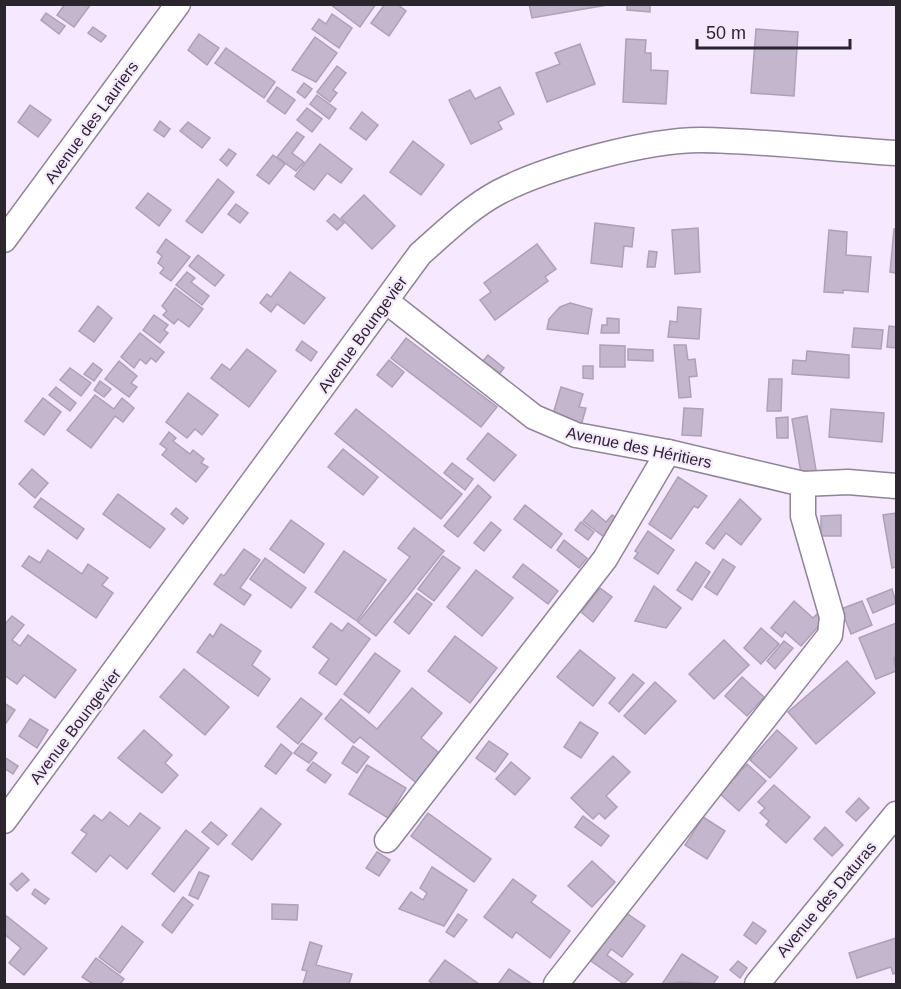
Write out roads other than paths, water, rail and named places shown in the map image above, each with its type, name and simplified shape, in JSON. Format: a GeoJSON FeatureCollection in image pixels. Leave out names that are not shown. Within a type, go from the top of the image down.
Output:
{"type":"FeatureCollection","features":[{"type":"Feature","properties":{"kind":"street","name":"Avenue des Lauriers"},"geometry":{"type":"LineString","coordinates":[[4,240],[178,4]]}},
{"type":"Feature","properties":{"kind":"street","name":"Avenue Boungevier"},"geometry":{"type":"LineString","coordinates":[[4,821],[420,254],[464,214],[499,192],[601,156],[650,145],[699,140],[897,153]]}},
{"type":"Feature","properties":{"kind":"street","name":"Avenue des Héritiers"},"geometry":{"type":"LineString","coordinates":[[386,301],[534,417],[576,435],[668,452],[803,484],[848,482],[897,486]]}},
{"type":"Feature","properties":{"kind":"street"},"geometry":{"type":"LineString","coordinates":[[387,840],[605,559],[668,452]]}},
{"type":"Feature","properties":{"kind":"street"},"geometry":{"type":"LineString","coordinates":[[555,984],[830,635],[832,617],[803,516],[803,484]]}},
{"type":"Feature","properties":{"kind":"street","name":"Avenue des Daturas"},"geometry":{"type":"LineString","coordinates":[[757,984],[897,814]]}}]}
